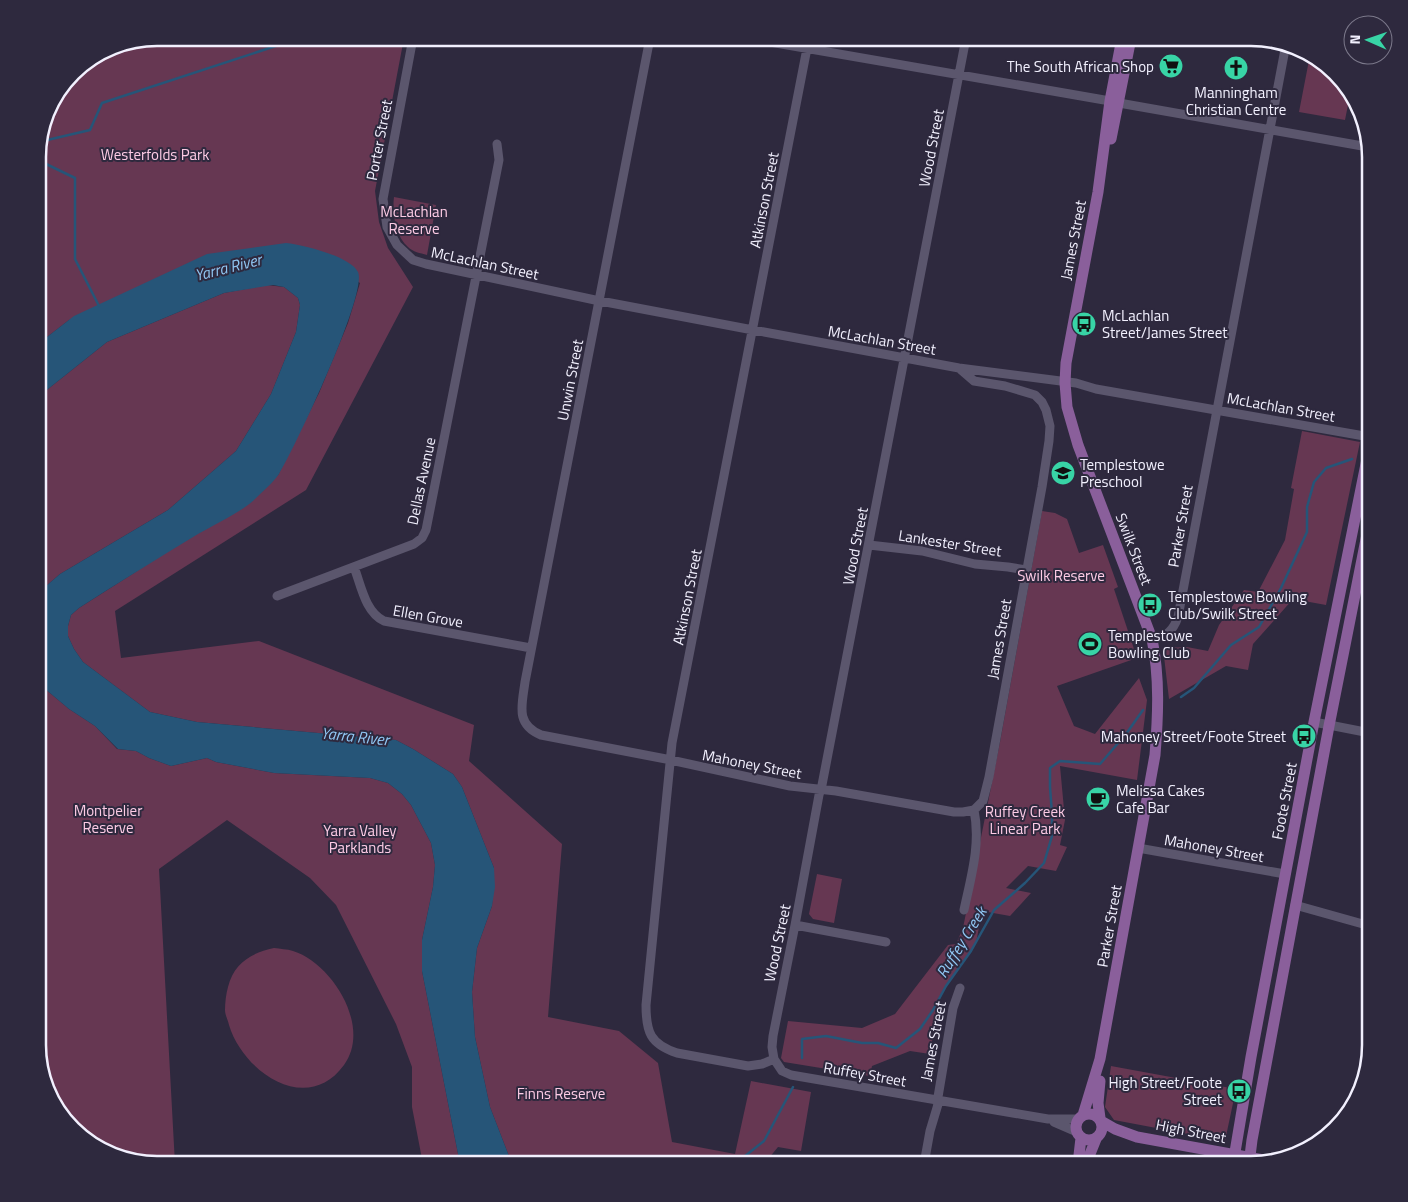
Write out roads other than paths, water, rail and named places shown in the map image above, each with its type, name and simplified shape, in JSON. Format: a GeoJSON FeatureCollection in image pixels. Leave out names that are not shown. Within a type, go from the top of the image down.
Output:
{"type":"FeatureCollection","features":[{"type":"Feature","properties":{"kind":"main road","name":"James Street"},"geometry":{"type":"LineString","coordinates":[[1065,382],[1068,347],[1114,102],[1121,46]]}},
{"type":"Feature","properties":{"kind":"main road","name":"James Street"},"geometry":{"type":"LineString","coordinates":[[1114,102],[1129,46]]}},
{"type":"Feature","properties":{"kind":"main road","name":"Swilk Street"},"geometry":{"type":"LineString","coordinates":[[1065,382],[1068,413],[1078,445],[1152,640]]}},
{"type":"Feature","properties":{"kind":"main road","name":"Foote Street"},"geometry":{"type":"LineString","coordinates":[[1235,1156],[1285,874],[1362,484]]}},
{"type":"Feature","properties":{"kind":"main road","name":"Foote Street"},"geometry":{"type":"LineString","coordinates":[[1251,1156],[1295,905],[1362,559]]}},
{"type":"Feature","properties":{"kind":"main road","name":"Parker Street"},"geometry":{"type":"LineString","coordinates":[[1081,1117],[1100,1059],[1155,755],[1158,719],[1156,664],[1152,640]]}},
{"type":"Feature","properties":{"kind":"main road","name":"Parker Street"},"geometry":{"type":"LineString","coordinates":[[1100,1059],[1098,1103],[1100,1120]]}},
{"type":"Feature","properties":{"kind":"main road"},"geometry":{"type":"LineString","coordinates":[[1078,1156],[1079,1135],[1076,1128],[1081,1117],[1092,1114],[1100,1120],[1102,1131],[1089,1156]]}},
{"type":"Feature","properties":{"kind":"main road","name":"High Street"},"geometry":{"type":"LineString","coordinates":[[1100,1120],[1115,1129],[1137,1136],[1218,1156]]}},
{"type":"Feature","properties":{"kind":"main road"},"geometry":{"type":"LineString","coordinates":[[1079,1135],[1089,1141],[1097,1138]]}},
{"type":"Feature","properties":{"kind":"main road","name":"High Street"},"geometry":{"type":"LineString","coordinates":[[1097,1138],[1137,1136]]}},
{"type":"Feature","properties":{"kind":"street","name":"Porter Street"},"geometry":{"type":"LineString","coordinates":[[397,245],[385,219],[384,191],[411,46]]}},
{"type":"Feature","properties":{"kind":"street","name":"Unwin Street"},"geometry":{"type":"LineString","coordinates":[[527,727],[523,720],[522,705],[531,648],[648,46]]}},
{"type":"Feature","properties":{"kind":"street"},"geometry":{"type":"LineString","coordinates":[[795,46],[1361,146]]}},
{"type":"Feature","properties":{"kind":"street","name":"Wood Street"},"geometry":{"type":"LineString","coordinates":[[774,1059],[772,1047],[775,1020],[796,925],[964,46]]}},
{"type":"Feature","properties":{"kind":"street","name":"Atkinson Street"},"geometry":{"type":"LineString","coordinates":[[774,1059],[762,1064],[748,1066],[677,1052],[658,1044],[651,1037],[647,1028],[646,1006],[672,743],[807,48]]}},
{"type":"Feature","properties":{"kind":"street","name":"Parker Street"},"geometry":{"type":"LineString","coordinates":[[1152,640],[1164,637],[1174,628],[1178,617],[1285,52]]}},
{"type":"Feature","properties":{"kind":"street","name":"Dellas Avenue"},"geometry":{"type":"LineString","coordinates":[[277,596],[414,544],[422,538],[426,530],[500,160],[497,144]]}},
{"type":"Feature","properties":{"kind":"street","name":"McLachlan Street"},"geometry":{"type":"LineString","coordinates":[[397,245],[413,260],[426,264],[599,301],[958,368],[1076,383],[1096,389],[1362,436]]}},
{"type":"Feature","properties":{"kind":"street","name":"James Street"},"geometry":{"type":"LineString","coordinates":[[958,368],[974,381],[1005,386],[1035,396],[1043,404],[1048,414],[1050,430],[986,792],[979,806],[974,810]]}},
{"type":"Feature","properties":{"kind":"street","name":"Lankester Street"},"geometry":{"type":"LineString","coordinates":[[869,544],[922,550],[975,564],[1026,570]]}},
{"type":"Feature","properties":{"kind":"street","name":"Ellen Grove"},"geometry":{"type":"LineString","coordinates":[[354,567],[370,610],[376,618],[384,622],[531,648]]}},
{"type":"Feature","properties":{"kind":"street"},"geometry":{"type":"LineString","coordinates":[[1314,722],[1362,732]]}},
{"type":"Feature","properties":{"kind":"street","name":"Mahoney Street"},"geometry":{"type":"LineString","coordinates":[[527,727],[541,735],[790,786],[836,791],[954,812],[974,810]]}},
{"type":"Feature","properties":{"kind":"street"},"geometry":{"type":"LineString","coordinates":[[964,910],[977,848],[978,825],[974,810]]}},
{"type":"Feature","properties":{"kind":"street","name":"Mahoney Street"},"geometry":{"type":"LineString","coordinates":[[1138,848],[1285,874]]}},
{"type":"Feature","properties":{"kind":"street"},"geometry":{"type":"LineString","coordinates":[[1295,905],[1362,924]]}},
{"type":"Feature","properties":{"kind":"street"},"geometry":{"type":"LineString","coordinates":[[796,925],[886,942]]}},
{"type":"Feature","properties":{"kind":"street","name":"James Street"},"geometry":{"type":"LineString","coordinates":[[925,1156],[938,1097],[953,1008],[960,988]]}},
{"type":"Feature","properties":{"kind":"street","name":"Ruffey Street"},"geometry":{"type":"LineString","coordinates":[[774,1059],[782,1071],[791,1075],[1048,1120],[1081,1117]]}},
{"type":"Feature","properties":{"kind":"street","name":"Ruffey Street"},"geometry":{"type":"LineString","coordinates":[[1048,1120],[1079,1135]]}},
{"type":"Feature","properties":{"kind":"water","name":"Yarra River"},"geometry":{"type":"Polygon","coordinates":[[[286,243],[325,252],[346,261],[358,272],[358,286],[342,338],[300,434],[279,474],[270,484],[241,510],[183,543],[79,608],[71,615],[68,636],[83,662],[150,712],[197,722],[396,740],[453,774],[462,787],[494,868],[495,887],[492,906],[477,948],[472,992],[475,1037],[490,1107],[509,1156],[458,1156],[422,971],[422,940],[433,887],[435,865],[431,843],[411,805],[402,794],[388,783],[370,778],[274,773],[216,762],[207,758],[171,766],[136,751],[118,749],[95,726],[69,709],[46,690],[46,586],[60,574],[168,510],[236,451],[271,394],[296,332],[300,305],[298,298],[284,287],[273,285],[224,293],[107,342],[46,391],[46,338],[74,316],[207,254],[286,243]]]}},
{"type":"Feature","properties":{"kind":"waterway"},"geometry":{"type":"LineString","coordinates":[[47,140],[90,130],[102,103],[276,46]]}},
{"type":"Feature","properties":{"kind":"waterway"},"geometry":{"type":"LineString","coordinates":[[46,164],[75,178],[75,259],[99,306]]}},
{"type":"Feature","properties":{"kind":"waterway","name":"Ruffey Creek"},"geometry":{"type":"LineString","coordinates":[[1181,697],[1194,688],[1231,645],[1259,627],[1281,588],[1307,532],[1307,507],[1314,482],[1326,468],[1352,459]]}},
{"type":"Feature","properties":{"kind":"waterway","name":"Ruffey Creek"},"geometry":{"type":"LineString","coordinates":[[802,1058],[802,1039],[826,1036],[862,1043],[878,1043],[896,1048],[920,1029],[946,986],[971,951],[994,910],[1025,883],[1044,863],[1052,836],[1050,768],[1060,761],[1100,764],[1126,734],[1143,710]]}},
{"type":"Feature","properties":{"kind":"waterway","name":"Ruffey Creek"},"geometry":{"type":"LineString","coordinates":[[745,1156],[764,1141],[793,1087]]}},
{"type":"Feature","properties":{"kind":"place","name":"The South African Shop"},"geometry":{"type":"Point","coordinates":[1171,66]}},
{"type":"Feature","properties":{"kind":"place","name":"Manningham Christian Centre"},"geometry":{"type":"Point","coordinates":[1236,68]}},
{"type":"Feature","properties":{"kind":"place","name":"McLachlan Street/James Street"},"geometry":{"type":"Point","coordinates":[1084,324]}},
{"type":"Feature","properties":{"kind":"place","name":"Templestowe Preschool"},"geometry":{"type":"Point","coordinates":[1063,473]}},
{"type":"Feature","properties":{"kind":"place","name":"Templestowe Bowling Club/Swilk Street"},"geometry":{"type":"Point","coordinates":[1150,605]}},
{"type":"Feature","properties":{"kind":"place","name":"Templestowe Bowling Club"},"geometry":{"type":"Point","coordinates":[1090,644]}},
{"type":"Feature","properties":{"kind":"place","name":"Mahoney Street/Foote Street"},"geometry":{"type":"Point","coordinates":[1304,736]}},
{"type":"Feature","properties":{"kind":"place","name":"Melissa Cakes Cafe Bar"},"geometry":{"type":"Point","coordinates":[1098,799]}},
{"type":"Feature","properties":{"kind":"place","name":"High Street/Foote Street"},"geometry":{"type":"Point","coordinates":[1239,1091]}},
{"type":"Feature","properties":{"kind":"park label","name":"Westerfolds Park"},"geometry":{"type":"Point","coordinates":[155,154]}},
{"type":"Feature","properties":{"kind":"park label","name":"McLachlan Reserve"},"geometry":{"type":"Point","coordinates":[414,220]}},
{"type":"Feature","properties":{"kind":"park label","name":"Swilk Reserve"},"geometry":{"type":"Point","coordinates":[1061,575]}},
{"type":"Feature","properties":{"kind":"park label","name":"Montpelier Reserve"},"geometry":{"type":"Point","coordinates":[108,818]}},
{"type":"Feature","properties":{"kind":"park label","name":"Ruffey Creek Linear Park"},"geometry":{"type":"Point","coordinates":[1025,820]}},
{"type":"Feature","properties":{"kind":"park label","name":"Yarra Valley Parklands"},"geometry":{"type":"Point","coordinates":[360,838]}},
{"type":"Feature","properties":{"kind":"park label","name":"Finns Reserve"},"geometry":{"type":"Point","coordinates":[561,1093]}}]}
